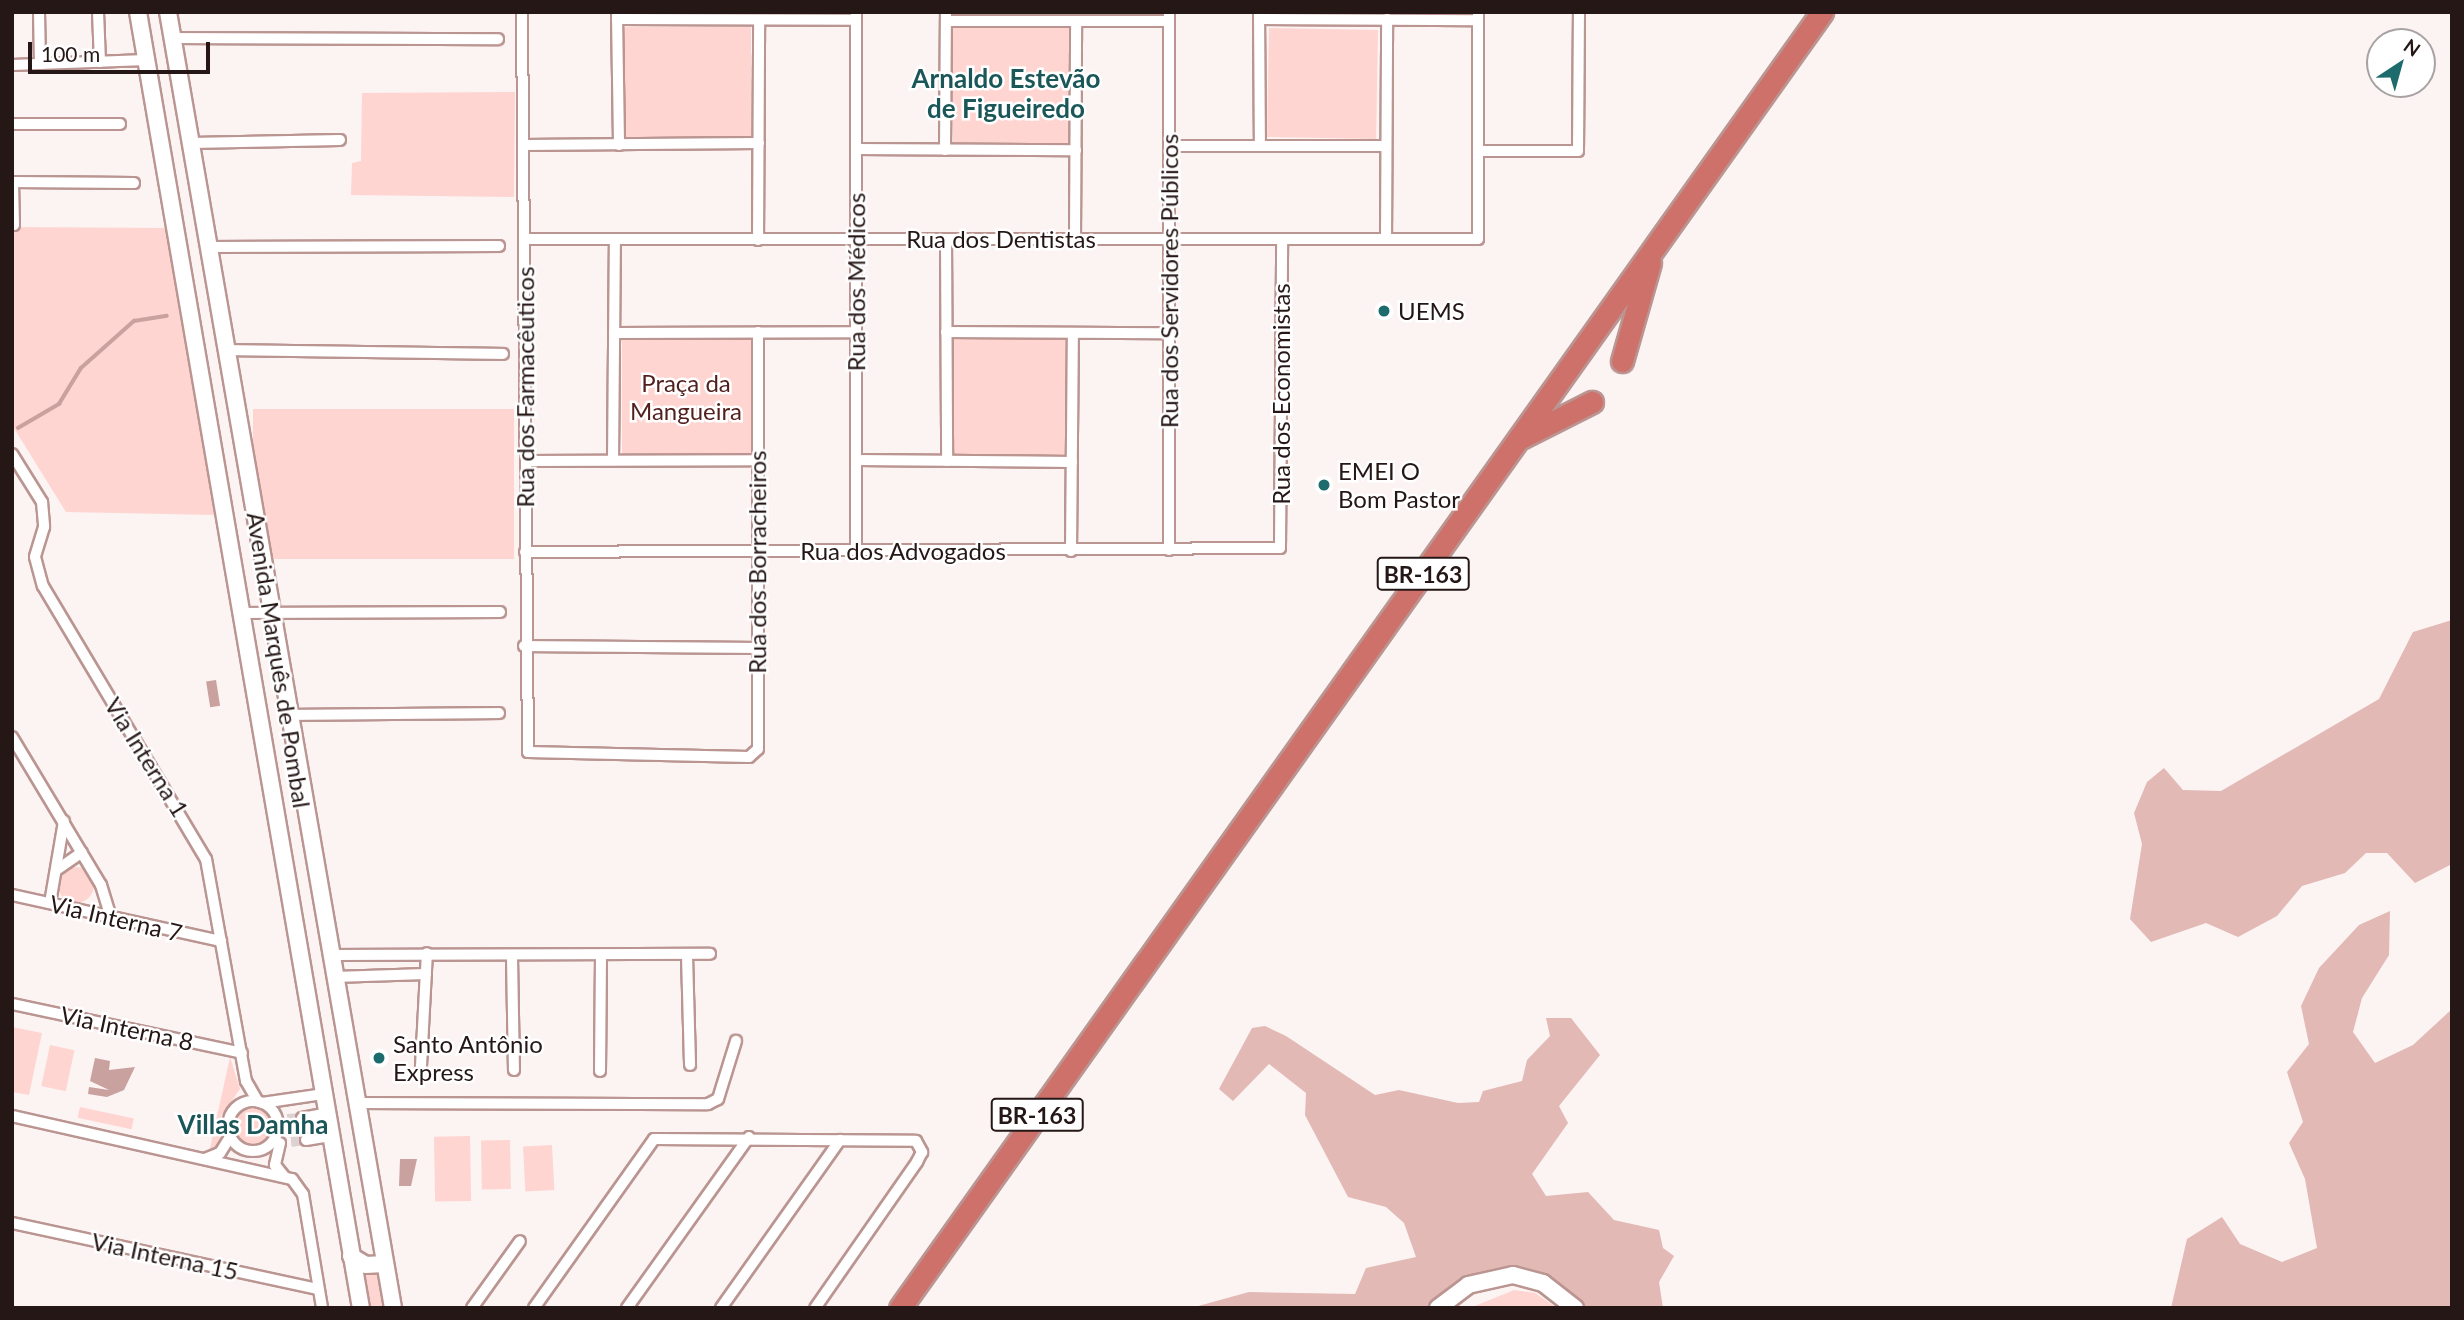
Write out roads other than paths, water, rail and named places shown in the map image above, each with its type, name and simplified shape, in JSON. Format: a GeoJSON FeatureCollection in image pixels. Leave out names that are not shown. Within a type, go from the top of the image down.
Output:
{"type":"FeatureCollection","features":[{"type":"Feature","properties":{"kind":"highway","name":"BR-163"},"geometry":{"type":"LineString","coordinates":[[900,1308],[1519,439],[1668,223],[1822,12]]}},
{"type":"Feature","properties":{"kind":"highway"},"geometry":{"type":"LineString","coordinates":[[1622,361],[1643,279],[1668,223]]}},
{"type":"Feature","properties":{"kind":"highway"},"geometry":{"type":"LineString","coordinates":[[1519,439],[1592,402]]}},
{"type":"Feature","properties":{"kind":"main road","name":"Avenida Marquês de Pombal"},"geometry":{"type":"LineString","coordinates":[[138,12],[242,613],[274,818],[361,1308]]}},
{"type":"Feature","properties":{"kind":"main road","name":"Avenida Marquês de Pombal"},"geometry":{"type":"LineString","coordinates":[[168,12],[200,204],[210,247],[304,814],[393,1308]]}},
{"type":"Feature","properties":{"kind":"main road"},"geometry":{"type":"LineString","coordinates":[[169,202],[200,204]]}},
{"type":"Feature","properties":{"kind":"main road"},"geometry":{"type":"LineString","coordinates":[[274,818],[304,814]]}},
{"type":"Feature","properties":{"kind":"main road"},"geometry":{"type":"LineString","coordinates":[[292,919],[323,916]]}},
{"type":"Feature","properties":{"kind":"main road"},"geometry":{"type":"LineString","coordinates":[[351,1256],[366,1265],[385,1264]]}},
{"type":"Feature","properties":{"kind":"main road"},"geometry":{"type":"LineString","coordinates":[[1438,1308],[1468,1284],[1513,1275],[1543,1283],[1575,1308]]}},
{"type":"Feature","properties":{"kind":"street"},"geometry":{"type":"LineString","coordinates":[[39,12],[40,64]]}},
{"type":"Feature","properties":{"kind":"street"},"geometry":{"type":"LineString","coordinates":[[98,12],[100,62]]}},
{"type":"Feature","properties":{"kind":"street","name":"Rua dos Farmacêuticos"},"geometry":{"type":"LineString","coordinates":[[522,12],[526,461],[523,744],[535,756],[749,757],[758,749]]}},
{"type":"Feature","properties":{"kind":"street"},"geometry":{"type":"LineString","coordinates":[[1260,146],[1259,15],[1387,19],[1478,16],[1478,151],[1578,151],[1579,12]]}},
{"type":"Feature","properties":{"kind":"street"},"geometry":{"type":"LineString","coordinates":[[619,145],[617,16],[759,20],[856,16]]}},
{"type":"Feature","properties":{"kind":"street","name":"Rua dos Médicos"},"geometry":{"type":"LineString","coordinates":[[856,16],[856,551]]}},
{"type":"Feature","properties":{"kind":"street"},"geometry":{"type":"LineString","coordinates":[[945,150],[947,17],[1076,21],[1169,17]]}},
{"type":"Feature","properties":{"kind":"street","name":"Rua dos Servidores Públicos"},"geometry":{"type":"LineString","coordinates":[[1169,17],[1169,550]]}},
{"type":"Feature","properties":{"kind":"street"},"geometry":{"type":"LineString","coordinates":[[1386,239],[1387,19]]}},
{"type":"Feature","properties":{"kind":"street"},"geometry":{"type":"LineString","coordinates":[[758,240],[759,20]]}},
{"type":"Feature","properties":{"kind":"street"},"geometry":{"type":"LineString","coordinates":[[1075,239],[1076,21]]}},
{"type":"Feature","properties":{"kind":"street"},"geometry":{"type":"LineString","coordinates":[[172,38],[498,39]]}},
{"type":"Feature","properties":{"kind":"street"},"geometry":{"type":"LineString","coordinates":[[12,65],[146,60]]}},
{"type":"Feature","properties":{"kind":"street"},"geometry":{"type":"LineString","coordinates":[[12,124],[120,124]]}},
{"type":"Feature","properties":{"kind":"street"},"geometry":{"type":"LineString","coordinates":[[191,143],[340,140]]}},
{"type":"Feature","properties":{"kind":"street"},"geometry":{"type":"LineString","coordinates":[[524,145],[759,143]]}},
{"type":"Feature","properties":{"kind":"street"},"geometry":{"type":"LineString","coordinates":[[1169,146],[1386,146]]}},
{"type":"Feature","properties":{"kind":"street"},"geometry":{"type":"LineString","coordinates":[[856,149],[1076,150]]}},
{"type":"Feature","properties":{"kind":"street","name":"Rua dos Dentistas"},"geometry":{"type":"LineString","coordinates":[[524,239],[1478,239],[1478,151]]}},
{"type":"Feature","properties":{"kind":"street"},"geometry":{"type":"LineString","coordinates":[[14,225],[13,182],[134,183]]}},
{"type":"Feature","properties":{"kind":"street"},"geometry":{"type":"LineString","coordinates":[[613,460],[615,239]]}},
{"type":"Feature","properties":{"kind":"street"},"geometry":{"type":"LineString","coordinates":[[946,239],[947,461]]}},
{"type":"Feature","properties":{"kind":"street","name":"Rua dos Economistas"},"geometry":{"type":"LineString","coordinates":[[1280,548],[1282,239]]}},
{"type":"Feature","properties":{"kind":"street"},"geometry":{"type":"LineString","coordinates":[[210,247],[499,247]]}},
{"type":"Feature","properties":{"kind":"street","name":"Rua dos Borracheiros"},"geometry":{"type":"LineString","coordinates":[[758,332],[758,749]]}},
{"type":"Feature","properties":{"kind":"street"},"geometry":{"type":"LineString","coordinates":[[614,333],[856,332]]}},
{"type":"Feature","properties":{"kind":"street"},"geometry":{"type":"LineString","coordinates":[[946,332],[1169,333]]}},
{"type":"Feature","properties":{"kind":"street"},"geometry":{"type":"LineString","coordinates":[[1071,551],[1073,333]]}},
{"type":"Feature","properties":{"kind":"street"},"geometry":{"type":"LineString","coordinates":[[227,350],[503,354]]}},
{"type":"Feature","properties":{"kind":"street","name":"Via Interna 1"},"geometry":{"type":"LineString","coordinates":[[12,454],[42,502],[44,527],[35,558],[43,586],[197,838],[221,941],[246,1080]]}},
{"type":"Feature","properties":{"kind":"street"},"geometry":{"type":"LineString","coordinates":[[526,461],[758,460]]}},
{"type":"Feature","properties":{"kind":"street"},"geometry":{"type":"LineString","coordinates":[[856,460],[1072,461]]}},
{"type":"Feature","properties":{"kind":"street","name":"Rua dos Advogados"},"geometry":{"type":"LineString","coordinates":[[526,552],[1280,548]]}},
{"type":"Feature","properties":{"kind":"street"},"geometry":{"type":"LineString","coordinates":[[242,613],[500,612]]}},
{"type":"Feature","properties":{"kind":"street"},"geometry":{"type":"LineString","coordinates":[[524,646],[756,648]]}},
{"type":"Feature","properties":{"kind":"street"},"geometry":{"type":"LineString","coordinates":[[288,715],[499,713]]}},
{"type":"Feature","properties":{"kind":"street"},"geometry":{"type":"LineString","coordinates":[[12,737],[82,852],[111,917]]}},
{"type":"Feature","properties":{"kind":"street"},"geometry":{"type":"LineString","coordinates":[[50,903],[64,821]]}},
{"type":"Feature","properties":{"kind":"street"},"geometry":{"type":"LineString","coordinates":[[54,874],[65,859],[82,852]]}},
{"type":"Feature","properties":{"kind":"street","name":"Via Interna 7"},"geometry":{"type":"LineString","coordinates":[[12,895],[221,941]]}},
{"type":"Feature","properties":{"kind":"street"},"geometry":{"type":"LineString","coordinates":[[421,1066],[427,953]]}},
{"type":"Feature","properties":{"kind":"street"},"geometry":{"type":"LineString","coordinates":[[330,956],[427,953],[513,957],[710,954]]}},
{"type":"Feature","properties":{"kind":"street"},"geometry":{"type":"LineString","coordinates":[[687,956],[690,1065]]}},
{"type":"Feature","properties":{"kind":"street"},"geometry":{"type":"LineString","coordinates":[[513,957],[514,1070]]}},
{"type":"Feature","properties":{"kind":"street"},"geometry":{"type":"LineString","coordinates":[[600,1071],[601,957]]}},
{"type":"Feature","properties":{"kind":"street"},"geometry":{"type":"LineString","coordinates":[[334,977],[426,974]]}},
{"type":"Feature","properties":{"kind":"street","name":"Via Interna 8"},"geometry":{"type":"LineString","coordinates":[[12,1004],[242,1053]]}},
{"type":"Feature","properties":{"kind":"street"},"geometry":{"type":"LineString","coordinates":[[356,1103],[709,1104],[718,1099],[736,1041]]}},
{"type":"Feature","properties":{"kind":"street"},"geometry":{"type":"LineString","coordinates":[[246,1080],[260,1102],[282,1120],[281,1143],[275,1165],[284,1176]]}},
{"type":"Feature","properties":{"kind":"street"},"geometry":{"type":"LineString","coordinates":[[231,1165],[233,1141],[229,1119],[237,1107],[246,1080]]}},
{"type":"Feature","properties":{"kind":"street"},"geometry":{"type":"LineString","coordinates":[[237,1107],[324,1094]]}},
{"type":"Feature","properties":{"kind":"street"},"geometry":{"type":"LineString","coordinates":[[302,1118],[328,1113]]}},
{"type":"Feature","properties":{"kind":"street"},"geometry":{"type":"LineString","coordinates":[[12,1116],[284,1176],[299,1184],[322,1308]]}},
{"type":"Feature","properties":{"kind":"street"},"geometry":{"type":"LineString","coordinates":[[306,1140],[332,1136]]}},
{"type":"Feature","properties":{"kind":"street"},"geometry":{"type":"LineString","coordinates":[[627,1308],[749,1137]]}},
{"type":"Feature","properties":{"kind":"street"},"geometry":{"type":"LineString","coordinates":[[534,1308],[654,1139],[905,1138],[922,1152],[815,1308]]}},
{"type":"Feature","properties":{"kind":"street"},"geometry":{"type":"LineString","coordinates":[[720,1308],[840,1140]]}},
{"type":"Feature","properties":{"kind":"street"},"geometry":{"type":"LineString","coordinates":[[233,1141],[259,1151],[281,1143]]}},
{"type":"Feature","properties":{"kind":"street"},"geometry":{"type":"LineString","coordinates":[[205,1159],[220,1153],[233,1141]]}},
{"type":"Feature","properties":{"kind":"street"},"geometry":{"type":"LineString","coordinates":[[259,1151],[259,1171]]}},
{"type":"Feature","properties":{"kind":"street","name":"Via Interna 15"},"geometry":{"type":"LineString","coordinates":[[12,1223],[318,1289]]}},
{"type":"Feature","properties":{"kind":"street"},"geometry":{"type":"LineString","coordinates":[[472,1308],[520,1241]]}},
{"type":"Feature","properties":{"kind":"waterway"},"geometry":{"type":"LineString","coordinates":[[18,428],[59,404],[81,368],[134,321],[167,316]]}},
{"type":"Feature","properties":{"kind":"tunnel"},"geometry":{"type":"LineString","coordinates":[[287,1119],[302,1118]]}},
{"type":"Feature","properties":{"kind":"tunnel"},"geometry":{"type":"LineString","coordinates":[[291,1142],[306,1140]]}},
{"type":"Feature","properties":{"kind":"place","name":"UEMS"},"geometry":{"type":"Point","coordinates":[1384,311]}},
{"type":"Feature","properties":{"kind":"place","name":"EMEI O Bom Pastor"},"geometry":{"type":"Point","coordinates":[1324,485]}},
{"type":"Feature","properties":{"kind":"place","name":"Santo Antônio Express"},"geometry":{"type":"Point","coordinates":[379,1058]}},
{"type":"Feature","properties":{"kind":"district","name":"Arnaldo Estevão de Figueiredo"},"geometry":{"type":"Point","coordinates":[1006,94]}},
{"type":"Feature","properties":{"kind":"district","name":"Villas Damha"},"geometry":{"type":"Point","coordinates":[253,1125]}},
{"type":"Feature","properties":{"kind":"park label","name":"Praça da Mangueira"},"geometry":{"type":"Point","coordinates":[686,397]}}]}
